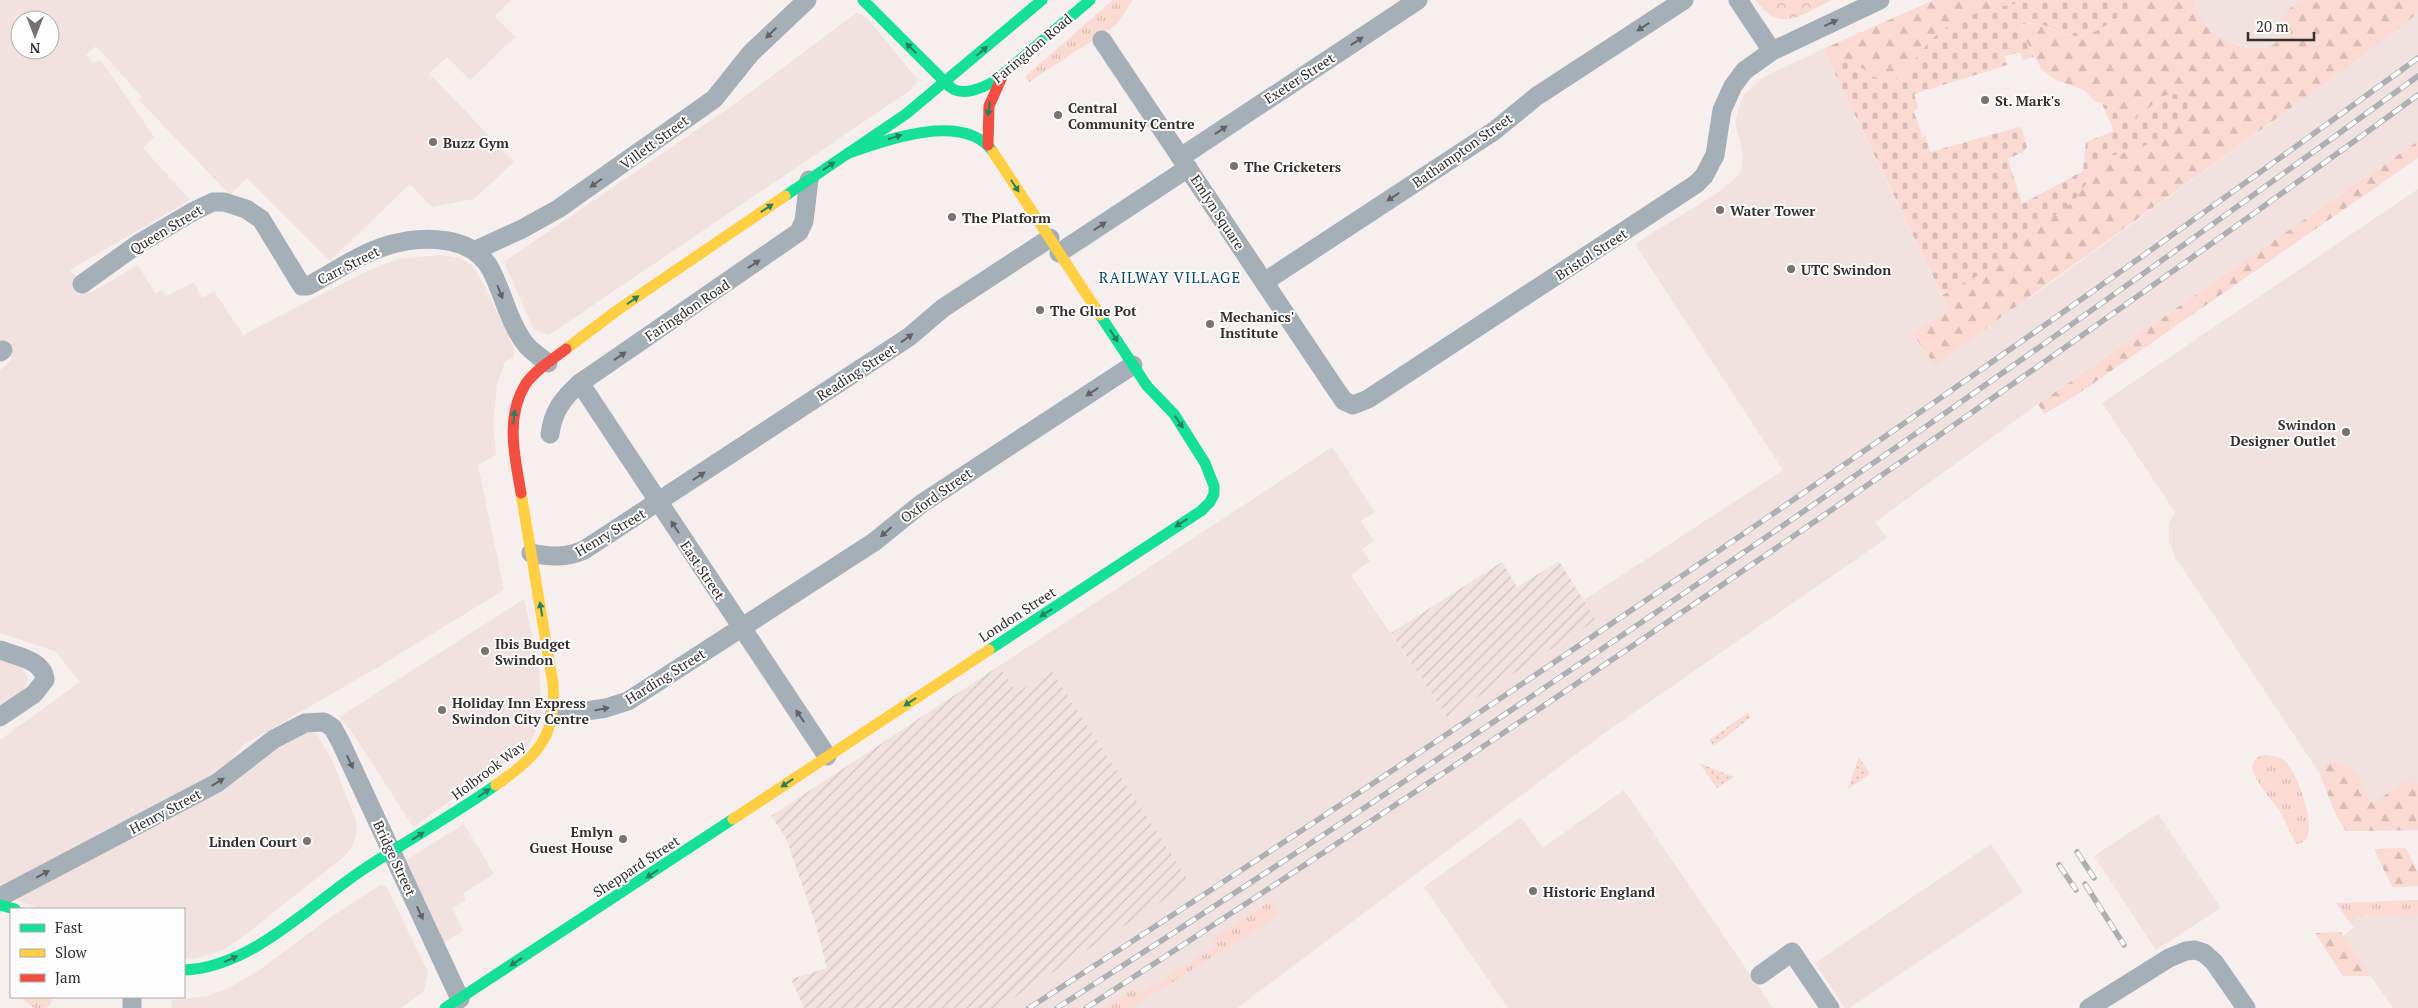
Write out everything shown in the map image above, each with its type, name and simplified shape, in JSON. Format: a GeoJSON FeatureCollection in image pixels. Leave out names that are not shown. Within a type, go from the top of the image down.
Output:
{"type":"FeatureCollection","features":[{"type":"Feature","properties":{"kind":"street","name":"Villett Street"},"geometry":{"type":"LineString","coordinates":[[476,250],[522,229],[558,209],[714,99],[751,54],[807,0]]}},
{"type":"Feature","properties":{"kind":"street"},"geometry":{"type":"LineString","coordinates":[[863,0],[945,83]]}},
{"type":"Feature","properties":{"kind":"street"},"geometry":{"type":"LineString","coordinates":[[476,250],[484,258],[492,273],[520,335],[528,346],[548,363],[619,309],[906,114],[1042,0]]}},
{"type":"Feature","properties":{"kind":"street","name":"Faringdon Road"},"geometry":{"type":"LineString","coordinates":[[945,83],[955,91],[965,92],[984,87],[1002,77],[1089,0]]}},
{"type":"Feature","properties":{"kind":"street","name":"Exeter Street"},"geometry":{"type":"LineString","coordinates":[[1184,162],[1418,0]]}},
{"type":"Feature","properties":{"kind":"street","name":"Bathampton Street"},"geometry":{"type":"LineString","coordinates":[[1264,282],[1494,131],[1537,96],[1684,0]]}},
{"type":"Feature","properties":{"kind":"street"},"geometry":{"type":"LineString","coordinates":[[1738,0],[1772,51]]}},
{"type":"Feature","properties":{"kind":"street","name":"Bristol Street"},"geometry":{"type":"LineString","coordinates":[[1350,405],[1359,403],[1383,389],[1696,184],[1704,176],[1715,155],[1722,110],[1733,86],[1744,71],[1772,51],[1874,3]]}},
{"type":"Feature","properties":{"kind":"street","name":"Emlyn Square"},"geometry":{"type":"LineString","coordinates":[[1102,40],[1338,393],[1350,405]]}},
{"type":"Feature","properties":{"kind":"street"},"geometry":{"type":"LineString","coordinates":[[988,145],[989,106],[1002,77]]}},
{"type":"Feature","properties":{"kind":"street"},"geometry":{"type":"LineString","coordinates":[[849,153],[906,134],[928,130],[966,134],[988,145],[1133,365]]}},
{"type":"Feature","properties":{"kind":"street","name":"Emlyn Square"},"geometry":{"type":"LineString","coordinates":[[1055,246],[1184,162]]}},
{"type":"Feature","properties":{"kind":"street","name":"Faringdon Road"},"geometry":{"type":"LineString","coordinates":[[550,434],[556,411],[566,396],[580,383],[795,236],[804,221],[809,180]]}},
{"type":"Feature","properties":{"kind":"street","name":"Queen Street"},"geometry":{"type":"LineString","coordinates":[[82,284],[138,244],[194,211],[213,202],[224,202],[246,209],[262,219],[300,284],[308,286]]}},
{"type":"Feature","properties":{"kind":"street","name":"Carr Street"},"geometry":{"type":"LineString","coordinates":[[308,286],[373,251],[390,244],[440,240],[461,244],[476,250]]}},
{"type":"Feature","properties":{"kind":"street","name":"Reading Street"},"geometry":{"type":"LineString","coordinates":[[658,502],[909,337],[943,308],[1055,246]]}},
{"type":"Feature","properties":{"kind":"street","name":"Holbrook Way"},"geometry":{"type":"LineString","coordinates":[[185,970],[216,966],[238,956],[392,852],[465,806],[528,760],[548,736],[554,716],[552,676],[516,469],[513,432],[516,406],[526,384],[548,363]]}},
{"type":"Feature","properties":{"kind":"street","name":"London Street"},"geometry":{"type":"LineString","coordinates":[[828,756],[1206,507],[1213,499],[1215,491],[1202,456],[1168,406],[1147,386],[1133,365]]}},
{"type":"Feature","properties":{"kind":"street","name":"Oxford Street"},"geometry":{"type":"LineString","coordinates":[[740,626],[874,542],[921,504],[1133,365]]}},
{"type":"Feature","properties":{"kind":"street","name":"East Street"},"geometry":{"type":"LineString","coordinates":[[580,383],[828,756]]}},
{"type":"Feature","properties":{"kind":"street","name":"Henry Street"},"geometry":{"type":"LineString","coordinates":[[531,553],[552,557],[573,555],[584,550],[658,502]]}},
{"type":"Feature","properties":{"kind":"street","name":"Harding Street"},"geometry":{"type":"LineString","coordinates":[[554,716],[606,708],[628,701],[740,626]]}},
{"type":"Feature","properties":{"kind":"street"},"geometry":{"type":"LineString","coordinates":[[0,650],[38,665],[46,680],[34,694],[0,716]]}},
{"type":"Feature","properties":{"kind":"street","name":"Henry Street"},"geometry":{"type":"LineString","coordinates":[[0,896],[217,783],[274,739],[305,723],[324,722]]}},
{"type":"Feature","properties":{"kind":"street","name":"Bridge Street"},"geometry":{"type":"LineString","coordinates":[[324,722],[333,728],[341,743],[392,852],[453,1003]]}},
{"type":"Feature","properties":{"kind":"street","name":"Sheppard Street"},"geometry":{"type":"LineString","coordinates":[[453,1003],[828,756]]}},
{"type":"Feature","properties":{"kind":"street"},"geometry":{"type":"LineString","coordinates":[[2089,1008],[2169,958],[2186,951],[2195,950],[2204,953],[2214,962],[2246,1008]]}},
{"type":"Feature","properties":{"kind":"street"},"geometry":{"type":"LineString","coordinates":[[1760,975],[1792,952],[1830,1008]]}},
{"type":"Feature","properties":{"kind":"shaded area"},"geometry":{"type":"Polygon","coordinates":[[[0,0],[511,0],[494,16],[515,37],[470,80],[447,57],[429,73],[514,162],[474,199],[432,207],[410,184],[330,261],[247,178],[230,195],[139,100],[142,97],[96,46],[86,55],[93,63],[100,60],[112,76],[154,137],[143,148],[190,200],[70,270],[90,293],[138,265],[155,293],[162,290],[166,296],[194,282],[202,298],[214,291],[243,335],[363,273],[398,259],[441,255],[460,258],[472,265],[483,283],[515,350],[513,357],[505,362],[497,384],[493,424],[496,455],[478,465],[504,590],[380,666],[243,745],[222,772],[0,887],[0,740],[80,682],[55,651],[0,633],[0,370],[12,359],[0,347],[0,0]]]}},
{"type":"Feature","properties":{"kind":"shaded area"},"geometry":{"type":"Polygon","coordinates":[[[2195,0],[2303,0],[2290,8],[2281,27],[2280,38],[2275,44],[2265,49],[2255,49],[2225,40],[2212,31],[2200,21],[2195,11],[2195,0]]]}},
{"type":"Feature","properties":{"kind":"shaded area"},"geometry":{"type":"Polygon","coordinates":[[[856,13],[865,16],[918,80],[912,89],[549,335],[534,330],[504,262],[736,103],[856,13]]]}},
{"type":"Feature","properties":{"kind":"shaded area"},"geometry":{"type":"Polygon","coordinates":[[[2418,13],[2418,141],[2038,404],[1875,522],[1887,538],[1603,734],[1237,1008],[998,1008],[1190,883],[1051,670],[1017,693],[999,666],[1332,447],[1375,512],[1361,521],[1374,541],[1362,549],[1370,561],[1351,575],[1447,717],[1596,620],[1584,600],[1783,470],[1635,244],[1717,193],[1738,176],[1742,168],[1743,156],[1735,121],[1743,96],[1762,78],[1823,49],[1949,311],[2030,298],[2360,58],[2418,13]]]}},
{"type":"Feature","properties":{"kind":"shaded area","name":"Swindon Designer Outlet"},"geometry":{"type":"Polygon","coordinates":[[[2418,189],[2418,830],[2346,831],[2335,813],[2320,774],[2175,557],[2169,541],[2169,523],[2175,512],[2102,403],[2418,189]]]}},
{"type":"Feature","properties":{"kind":"shaded area"},"geometry":{"type":"Polygon","coordinates":[[[1559,561],[1596,620],[1447,717],[1391,633],[1502,562],[1517,587],[1559,561]]]}},
{"type":"Feature","properties":{"kind":"shaded area","name":"Holiday Inn Express Swindon City Centre"},"geometry":{"type":"Polygon","coordinates":[[[524,599],[539,666],[542,716],[529,746],[413,827],[356,738],[339,717],[524,599]]]}},
{"type":"Feature","properties":{"kind":"shaded area"},"geometry":{"type":"Polygon","coordinates":[[[0,659],[21,667],[28,679],[24,690],[0,707],[0,659]]]}},
{"type":"Feature","properties":{"kind":"shaded area"},"geometry":{"type":"Polygon","coordinates":[[[999,666],[1017,693],[1051,670],[1190,883],[998,1008],[804,1008],[791,979],[827,968],[816,925],[786,838],[771,816],[999,666]]]}},
{"type":"Feature","properties":{"kind":"shaded area"},"geometry":{"type":"Polygon","coordinates":[[[309,732],[317,734],[332,760],[356,821],[357,832],[353,844],[346,855],[241,938],[223,950],[195,959],[185,958],[185,908],[39,908],[16,900],[293,735],[309,732]]]}},
{"type":"Feature","properties":{"kind":"shaded area"},"geometry":{"type":"Polygon","coordinates":[[[1624,790],[1773,1008],[1508,1008],[1424,887],[1521,817],[1543,848],[1624,790]]]}},
{"type":"Feature","properties":{"kind":"shaded area"},"geometry":{"type":"Polygon","coordinates":[[[2158,814],[2221,908],[2156,950],[2094,856],[2158,814]]]}},
{"type":"Feature","properties":{"kind":"shaded area"},"geometry":{"type":"Polygon","coordinates":[[[464,824],[494,874],[463,893],[466,900],[452,908],[463,931],[443,943],[403,862],[464,824]]]}},
{"type":"Feature","properties":{"kind":"shaded area"},"geometry":{"type":"Polygon","coordinates":[[[1991,844],[2023,892],[1849,1008],[1845,1008],[1815,963],[1991,844]]]}},
{"type":"Feature","properties":{"kind":"shaded area"},"geometry":{"type":"Polygon","coordinates":[[[380,885],[386,886],[428,972],[424,991],[401,1008],[171,1008],[172,1000],[208,996],[229,988],[258,971],[328,919],[380,885]]]}},
{"type":"Feature","properties":{"kind":"shaded area"},"geometry":{"type":"Polygon","coordinates":[[[2418,915],[2418,1008],[2393,1008],[2343,936],[2354,928],[2348,920],[2357,920],[2355,917],[2418,915]]]}},
{"type":"Feature","properties":{"kind":"green space"},"geometry":{"type":"Polygon","coordinates":[[[1113,0],[1133,0],[1116,25],[1029,82],[1025,77],[1028,74],[1113,0]]]}},
{"type":"Feature","properties":{"kind":"green space"},"geometry":{"type":"Polygon","coordinates":[[[1756,0],[1832,0],[1801,15],[1783,19],[1774,17],[1765,11],[1756,0]]]}},
{"type":"Feature","properties":{"kind":"green space"},"geometry":{"type":"Polygon","coordinates":[[[1934,0],[2046,0],[2001,7],[1957,22],[1932,39],[1905,71],[1888,82],[1880,80],[1855,65],[1828,59],[1823,49],[1934,0]]]}},
{"type":"Feature","properties":{"kind":"green space"},"geometry":{"type":"Polygon","coordinates":[[[2046,0],[2141,0],[2137,5],[2108,24],[2085,35],[2064,34],[2036,23],[2021,25],[2022,33],[2034,57],[2023,60],[2020,52],[2005,56],[2007,65],[1914,94],[1918,107],[1914,112],[1922,134],[1921,137],[1926,136],[1930,152],[2019,127],[2022,129],[2027,147],[2023,152],[2008,159],[2022,204],[2083,171],[2086,142],[2114,131],[2102,104],[2114,108],[2122,120],[2128,122],[2131,122],[2164,96],[2175,94],[2187,100],[2190,107],[2185,121],[2167,135],[2139,148],[2104,158],[2074,201],[2058,213],[2023,232],[1991,266],[1965,284],[1942,295],[1828,59],[1855,65],[1880,80],[1888,82],[1905,71],[1932,39],[1944,29],[1957,22],[1986,10],[2046,0]]]}},
{"type":"Feature","properties":{"kind":"green space"},"geometry":{"type":"Polygon","coordinates":[[[2141,0],[2195,0],[2196,11],[2202,21],[2212,31],[2237,45],[2251,48],[2263,48],[2273,45],[2280,35],[2285,14],[2303,0],[2418,0],[2418,13],[2360,58],[1935,365],[1912,333],[1949,311],[1942,295],[1965,284],[2023,231],[2040,222],[2088,182],[2093,171],[2104,158],[2139,148],[2175,94],[2164,96],[2131,122],[2122,120],[2114,108],[2095,101],[2084,90],[2056,80],[2042,70],[2022,33],[2021,26],[2036,24],[2072,36],[2080,36],[2103,28],[2137,5],[2141,0]]]}},
{"type":"Feature","properties":{"kind":"green space"},"geometry":{"type":"Polygon","coordinates":[[[2418,141],[2418,158],[2075,396],[2044,414],[2038,404],[2418,141]]]}},
{"type":"Feature","properties":{"kind":"green space"},"geometry":{"type":"Polygon","coordinates":[[[1748,713],[1751,717],[1714,746],[1709,740],[1748,713]]]}},
{"type":"Feature","properties":{"kind":"green space"},"geometry":{"type":"Polygon","coordinates":[[[2264,755],[2284,760],[2291,768],[2306,806],[2309,820],[2305,841],[2296,844],[2284,818],[2257,781],[2253,772],[2253,765],[2256,759],[2264,755]]]}},
{"type":"Feature","properties":{"kind":"green space"},"geometry":{"type":"Polygon","coordinates":[[[1859,757],[1870,774],[1848,789],[1859,757]]]}},
{"type":"Feature","properties":{"kind":"green space"},"geometry":{"type":"Polygon","coordinates":[[[2340,762],[2356,773],[2369,800],[2373,803],[2407,781],[2418,783],[2418,830],[2346,831],[2335,813],[2320,774],[2329,763],[2340,762]]]}},
{"type":"Feature","properties":{"kind":"green space"},"geometry":{"type":"Polygon","coordinates":[[[1699,763],[1734,777],[1717,788],[1699,763]]]}},
{"type":"Feature","properties":{"kind":"green space"},"geometry":{"type":"Polygon","coordinates":[[[2406,848],[2418,873],[2418,886],[2392,887],[2374,849],[2406,848]]]}},
{"type":"Feature","properties":{"kind":"green space"},"geometry":{"type":"Polygon","coordinates":[[[2418,900],[2418,915],[2356,917],[2357,920],[2348,920],[2336,903],[2418,900]]]}},
{"type":"Feature","properties":{"kind":"green space"},"geometry":{"type":"Polygon","coordinates":[[[1271,901],[1280,915],[1131,1008],[1102,1008],[1136,988],[1140,994],[1217,945],[1213,939],[1271,901]]]}},
{"type":"Feature","properties":{"kind":"green space"},"geometry":{"type":"Polygon","coordinates":[[[2341,932],[2371,976],[2343,976],[2315,933],[2341,932]]]}},
{"type":"Feature","properties":{"kind":"green space"},"geometry":{"type":"Polygon","coordinates":[[[21,998],[52,998],[51,1004],[46,1008],[34,1008],[21,998]]]}},
{"type":"Feature","properties":{"kind":"railway"},"geometry":{"type":"LineString","coordinates":[[1029,1008],[1381,778],[1731,543],[2076,303],[2418,58]]}},
{"type":"Feature","properties":{"kind":"railway"},"geometry":{"type":"LineString","coordinates":[[1057,1008],[1402,783],[1744,552],[2083,317],[2418,76]]}},
{"type":"Feature","properties":{"kind":"railway"},"geometry":{"type":"LineString","coordinates":[[1086,1008],[1424,786],[1758,560],[2090,330],[2418,95]]}},
{"type":"Feature","properties":{"kind":"railway"},"geometry":{"type":"LineString","coordinates":[[2077,852],[2094,878]]}},
{"type":"Feature","properties":{"kind":"railway"},"geometry":{"type":"LineString","coordinates":[[2059,865],[2076,890]]}},
{"type":"Feature","properties":{"kind":"railway"},"geometry":{"type":"LineString","coordinates":[[2085,884],[2124,945]]}},
{"type":"Feature","properties":{"kind":"traffic: fast"},"geometry":{"type":"LineString","coordinates":[[863,0],[950,87],[961,91],[978,89],[995,81],[1090,0]]}},
{"type":"Feature","properties":{"kind":"traffic: fast"},"geometry":{"type":"LineString","coordinates":[[785,196],[906,114],[1042,0]]}},
{"type":"Feature","properties":{"kind":"traffic: fast"},"geometry":{"type":"LineString","coordinates":[[849,153],[903,136],[945,131],[964,133],[980,140],[993,152]]}},
{"type":"Feature","properties":{"kind":"traffic: fast"},"geometry":{"type":"LineString","coordinates":[[989,650],[1201,511],[1210,502],[1214,494],[1214,486],[1205,463],[1174,414],[1147,386],[1100,315]]}},
{"type":"Feature","properties":{"kind":"traffic: fast"},"geometry":{"type":"LineString","coordinates":[[185,970],[209,967],[233,958],[256,946],[279,932],[364,869],[496,785]]}},
{"type":"Feature","properties":{"kind":"traffic: fast"},"geometry":{"type":"LineString","coordinates":[[445,1008],[733,819]]}},
{"type":"Feature","properties":{"kind":"traffic: fast"},"geometry":{"type":"LineString","coordinates":[[0,905],[11,908]]}},
{"type":"Feature","properties":{"kind":"traffic: slow"},"geometry":{"type":"LineString","coordinates":[[993,152],[1100,315]]}},
{"type":"Feature","properties":{"kind":"traffic: slow"},"geometry":{"type":"LineString","coordinates":[[566,349],[619,309],[785,196]]}},
{"type":"Feature","properties":{"kind":"traffic: slow"},"geometry":{"type":"LineString","coordinates":[[496,785],[533,754],[548,732],[552,718],[553,684],[521,493]]}},
{"type":"Feature","properties":{"kind":"traffic: slow"},"geometry":{"type":"LineString","coordinates":[[733,819],[989,650]]}},
{"type":"Feature","properties":{"kind":"traffic: jam"},"geometry":{"type":"LineString","coordinates":[[988,145],[989,106],[1002,77]]}},
{"type":"Feature","properties":{"kind":"traffic: jam"},"geometry":{"type":"LineString","coordinates":[[521,493],[513,438],[513,424],[519,398],[525,385],[533,375],[566,349]]}},
{"type":"Feature","properties":{"kind":"place","name":"St. Mark's"},"geometry":{"type":"Point","coordinates":[1985,100]}},
{"type":"Feature","properties":{"kind":"place","name":"Central Community Centre"},"geometry":{"type":"Point","coordinates":[1058,115]}},
{"type":"Feature","properties":{"kind":"place","name":"Buzz Gym"},"geometry":{"type":"Point","coordinates":[433,142]}},
{"type":"Feature","properties":{"kind":"place","name":"The Cricketers"},"geometry":{"type":"Point","coordinates":[1234,166]}},
{"type":"Feature","properties":{"kind":"place","name":"Water Tower"},"geometry":{"type":"Point","coordinates":[1720,210]}},
{"type":"Feature","properties":{"kind":"place","name":"The Platform"},"geometry":{"type":"Point","coordinates":[952,217]}},
{"type":"Feature","properties":{"kind":"place","name":"UTC Swindon"},"geometry":{"type":"Point","coordinates":[1791,269]}},
{"type":"Feature","properties":{"kind":"place","name":"The Glue Pot"},"geometry":{"type":"Point","coordinates":[1040,310]}},
{"type":"Feature","properties":{"kind":"place","name":"Mechanics' Institute"},"geometry":{"type":"Point","coordinates":[1210,324]}},
{"type":"Feature","properties":{"kind":"place","name":"Swindon Designer Outlet"},"geometry":{"type":"Point","coordinates":[2346,432]}},
{"type":"Feature","properties":{"kind":"place","name":"Ibis Budget Swindon"},"geometry":{"type":"Point","coordinates":[485,651]}},
{"type":"Feature","properties":{"kind":"place","name":"Holiday Inn Express Swindon City Centre"},"geometry":{"type":"Point","coordinates":[442,710]}},
{"type":"Feature","properties":{"kind":"place","name":"Emlyn Guest House"},"geometry":{"type":"Point","coordinates":[623,839]}},
{"type":"Feature","properties":{"kind":"place","name":"Linden Court"},"geometry":{"type":"Point","coordinates":[307,841]}},
{"type":"Feature","properties":{"kind":"place","name":"Historic England"},"geometry":{"type":"Point","coordinates":[1533,891]}},
{"type":"Feature","properties":{"kind":"district","name":"RAILWAY VILLAGE"},"geometry":{"type":"Point","coordinates":[1170,277]}}]}
